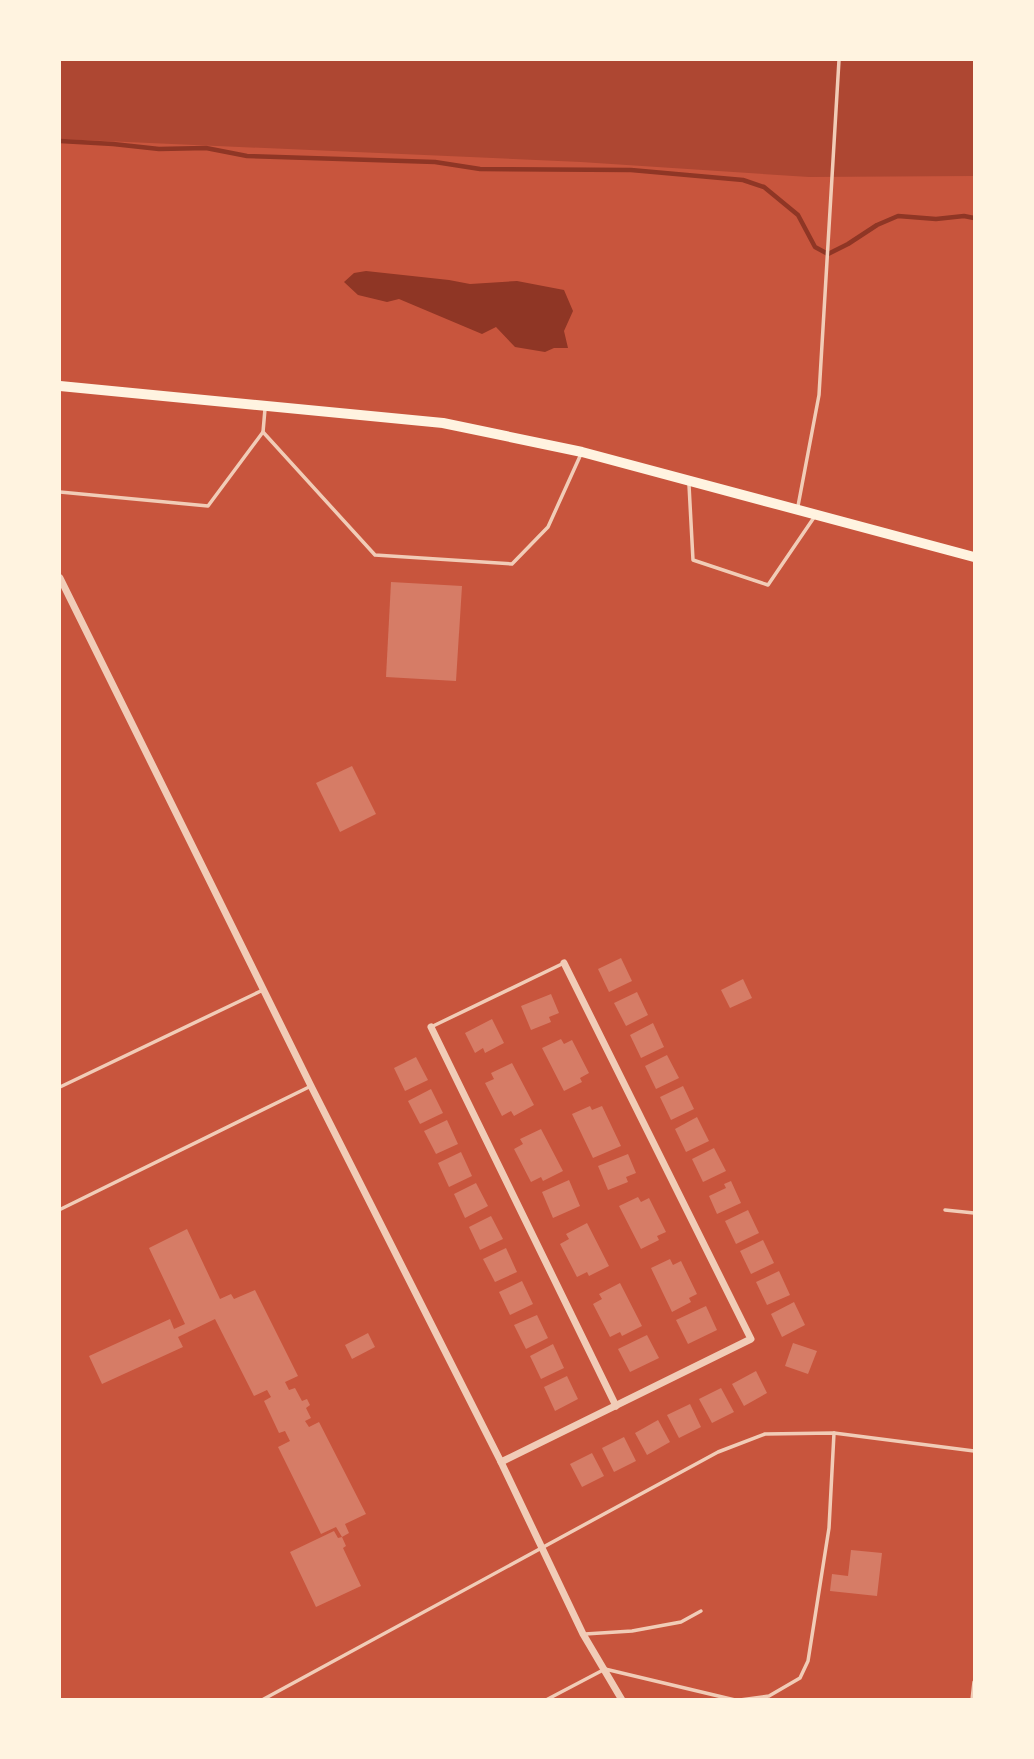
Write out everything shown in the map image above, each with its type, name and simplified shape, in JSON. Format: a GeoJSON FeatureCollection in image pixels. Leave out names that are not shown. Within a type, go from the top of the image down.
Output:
{"type":"FeatureCollection","features":[{"type":"Feature","properties":{"kind":"main road"},"geometry":{"type":"LineString","coordinates":[[60,386],[443,423],[582,452],[975,557]]}},
{"type":"Feature","properties":{"kind":"street"},"geometry":{"type":"LineString","coordinates":[[60,578],[311,1086],[501,1462],[583,1634],[622,1699]]}},
{"type":"Feature","properties":{"kind":"street"},"geometry":{"type":"LineString","coordinates":[[501,1462],[751,1339],[564,963]]}},
{"type":"Feature","properties":{"kind":"street"},"geometry":{"type":"LineString","coordinates":[[431,1027],[616,1406]]}},
{"type":"Feature","properties":{"kind":"lane"},"geometry":{"type":"LineString","coordinates":[[798,509],[819,396],[839,60]]}},
{"type":"Feature","properties":{"kind":"lane"},"geometry":{"type":"LineString","coordinates":[[60,492],[208,506],[263,432],[265,407]]}},
{"type":"Feature","properties":{"kind":"lane"},"geometry":{"type":"LineString","coordinates":[[263,432],[375,555],[512,564],[548,527],[582,452]]}},
{"type":"Feature","properties":{"kind":"lane"},"geometry":{"type":"LineString","coordinates":[[688,479],[693,560],[768,585],[816,514]]}},
{"type":"Feature","properties":{"kind":"lane"},"geometry":{"type":"LineString","coordinates":[[431,1027],[564,963]]}},
{"type":"Feature","properties":{"kind":"lane"},"geometry":{"type":"LineString","coordinates":[[60,1087],[264,990]]}},
{"type":"Feature","properties":{"kind":"lane"},"geometry":{"type":"LineString","coordinates":[[61,1209],[311,1086]]}},
{"type":"Feature","properties":{"kind":"lane"},"geometry":{"type":"LineString","coordinates":[[945,1210],[975,1213]]}},
{"type":"Feature","properties":{"kind":"lane"},"geometry":{"type":"LineString","coordinates":[[262,1699],[718,1452],[765,1434],[834,1433],[975,1451]]}},
{"type":"Feature","properties":{"kind":"lane"},"geometry":{"type":"LineString","coordinates":[[546,1699],[605,1669],[737,1699],[769,1696],[800,1678],[808,1661],[828,1528],[834,1433]]}},
{"type":"Feature","properties":{"kind":"lane"},"geometry":{"type":"LineString","coordinates":[[583,1634],[632,1631],[681,1622],[701,1611]]}},
{"type":"Feature","properties":{"kind":"lane"},"geometry":{"type":"LineString","coordinates":[[972,1699],[975,1682]]}},
{"type":"Feature","properties":{"kind":"shaded area"},"geometry":{"type":"Polygon","coordinates":[[[60,60],[974,60],[974,176],[809,177],[581,162],[60,139],[60,60]]]}},
{"type":"Feature","properties":{"kind":"shaded area"},"geometry":{"type":"Polygon","coordinates":[[[366,271],[470,284],[517,281],[564,290],[573,311],[564,331],[568,348],[554,348],[545,352],[515,347],[496,327],[482,334],[399,299],[387,302],[358,295],[344,282],[354,273],[366,271]]]}},
{"type":"Feature","properties":{"kind":"building"},"geometry":{"type":"Polygon","coordinates":[[[391,582],[462,586],[456,681],[386,677],[391,582]]]}},
{"type":"Feature","properties":{"kind":"building"},"geometry":{"type":"Polygon","coordinates":[[[352,766],[376,814],[340,832],[316,783],[352,766]]]}},
{"type":"Feature","properties":{"kind":"building"},"geometry":{"type":"Polygon","coordinates":[[[621,958],[632,981],[609,992],[598,969],[621,958]]]}},
{"type":"Feature","properties":{"kind":"building"},"geometry":{"type":"Polygon","coordinates":[[[743,979],[752,998],[730,1008],[721,990],[743,979]]]}},
{"type":"Feature","properties":{"kind":"building"},"geometry":{"type":"Polygon","coordinates":[[[637,992],[648,1015],[626,1026],[614,1003],[637,992]]]}},
{"type":"Feature","properties":{"kind":"building"},"geometry":{"type":"Polygon","coordinates":[[[551,994],[559,1013],[549,1017],[551,1022],[531,1030],[521,1006],[551,994]]]}},
{"type":"Feature","properties":{"kind":"building"},"geometry":{"type":"Polygon","coordinates":[[[492,1019],[504,1043],[485,1053],[483,1048],[475,1053],[465,1033],[492,1019]]]}},
{"type":"Feature","properties":{"kind":"building"},"geometry":{"type":"Polygon","coordinates":[[[653,1023],[664,1047],[641,1058],[630,1035],[653,1023]]]}},
{"type":"Feature","properties":{"kind":"building"},"geometry":{"type":"Polygon","coordinates":[[[561,1039],[564,1044],[572,1040],[589,1073],[580,1078],[582,1082],[564,1091],[542,1048],[561,1039]]]}},
{"type":"Feature","properties":{"kind":"building"},"geometry":{"type":"Polygon","coordinates":[[[667,1055],[679,1078],[656,1089],[645,1066],[667,1055]]]}},
{"type":"Feature","properties":{"kind":"building"},"geometry":{"type":"Polygon","coordinates":[[[416,1057],[428,1080],[405,1091],[394,1068],[416,1057]]]}},
{"type":"Feature","properties":{"kind":"building"},"geometry":{"type":"Polygon","coordinates":[[[512,1063],[534,1105],[514,1116],[511,1111],[502,1116],[485,1083],[494,1079],[491,1073],[512,1063]]]}},
{"type":"Feature","properties":{"kind":"building"},"geometry":{"type":"Polygon","coordinates":[[[683,1086],[694,1109],[671,1120],[660,1097],[683,1086]]]}},
{"type":"Feature","properties":{"kind":"building"},"geometry":{"type":"Polygon","coordinates":[[[431,1089],[443,1113],[420,1124],[408,1101],[431,1089]]]}},
{"type":"Feature","properties":{"kind":"building"},"geometry":{"type":"Polygon","coordinates":[[[590,1106],[592,1110],[602,1106],[621,1146],[593,1158],[572,1114],[590,1106]]]}},
{"type":"Feature","properties":{"kind":"building"},"geometry":{"type":"Polygon","coordinates":[[[697,1117],[709,1141],[686,1152],[675,1129],[697,1117]]]}},
{"type":"Feature","properties":{"kind":"building"},"geometry":{"type":"Polygon","coordinates":[[[447,1120],[458,1144],[436,1154],[424,1131],[447,1120]]]}},
{"type":"Feature","properties":{"kind":"building"},"geometry":{"type":"Polygon","coordinates":[[[541,1129],[563,1171],[543,1181],[541,1177],[531,1182],[514,1149],[523,1144],[520,1139],[541,1129]]]}},
{"type":"Feature","properties":{"kind":"building"},"geometry":{"type":"Polygon","coordinates":[[[714,1148],[726,1171],[703,1182],[692,1159],[714,1148]]]}},
{"type":"Feature","properties":{"kind":"building"},"geometry":{"type":"Polygon","coordinates":[[[461,1152],[472,1176],[449,1187],[438,1163],[461,1152]]]}},
{"type":"Feature","properties":{"kind":"building"},"geometry":{"type":"Polygon","coordinates":[[[628,1154],[636,1173],[626,1177],[628,1182],[608,1190],[598,1166],[628,1154]]]}},
{"type":"Feature","properties":{"kind":"building"},"geometry":{"type":"Polygon","coordinates":[[[569,1180],[580,1206],[553,1218],[542,1192],[569,1180]]]}},
{"type":"Feature","properties":{"kind":"building"},"geometry":{"type":"Polygon","coordinates":[[[731,1181],[741,1203],[717,1214],[709,1196],[726,1188],[724,1184],[731,1181]]]}},
{"type":"Feature","properties":{"kind":"building"},"geometry":{"type":"Polygon","coordinates":[[[476,1183],[488,1206],[465,1218],[454,1194],[476,1183]]]}},
{"type":"Feature","properties":{"kind":"building"},"geometry":{"type":"Polygon","coordinates":[[[638,1197],[641,1202],[649,1198],[666,1232],[657,1236],[659,1240],[641,1249],[619,1206],[638,1197]]]}},
{"type":"Feature","properties":{"kind":"building"},"geometry":{"type":"Polygon","coordinates":[[[748,1210],[759,1233],[736,1244],[725,1221],[748,1210]]]}},
{"type":"Feature","properties":{"kind":"building"},"geometry":{"type":"Polygon","coordinates":[[[491,1216],[503,1239],[480,1250],[469,1227],[491,1216]]]}},
{"type":"Feature","properties":{"kind":"building"},"geometry":{"type":"Polygon","coordinates":[[[587,1223],[609,1266],[589,1276],[587,1272],[577,1277],[560,1244],[569,1239],[566,1234],[587,1223]]]}},
{"type":"Feature","properties":{"kind":"building"},"geometry":{"type":"Polygon","coordinates":[[[187,1229],[220,1299],[231,1294],[234,1299],[255,1290],[298,1376],[285,1382],[289,1390],[295,1388],[302,1401],[307,1399],[310,1405],[306,1408],[311,1418],[305,1421],[309,1427],[319,1422],[366,1514],[345,1524],[349,1533],[342,1537],[336,1527],[321,1534],[278,1447],[290,1441],[285,1431],[279,1433],[264,1401],[271,1397],[267,1390],[254,1396],[215,1319],[178,1337],[183,1347],[102,1384],[89,1356],[170,1319],[174,1329],[185,1324],[149,1248],[187,1229]]]}},
{"type":"Feature","properties":{"kind":"building"},"geometry":{"type":"Polygon","coordinates":[[[763,1240],[774,1263],[751,1274],[740,1251],[763,1240]]]}},
{"type":"Feature","properties":{"kind":"building"},"geometry":{"type":"Polygon","coordinates":[[[506,1248],[517,1272],[495,1282],[483,1259],[506,1248]]]}},
{"type":"Feature","properties":{"kind":"building"},"geometry":{"type":"Polygon","coordinates":[[[670,1259],[673,1265],[681,1261],[697,1294],[689,1298],[691,1302],[672,1312],[651,1268],[670,1259]]]}},
{"type":"Feature","properties":{"kind":"building"},"geometry":{"type":"Polygon","coordinates":[[[779,1271],[790,1295],[767,1305],[756,1282],[779,1271]]]}},
{"type":"Feature","properties":{"kind":"building"},"geometry":{"type":"Polygon","coordinates":[[[522,1281],[533,1304],[510,1315],[499,1292],[522,1281]]]}},
{"type":"Feature","properties":{"kind":"building"},"geometry":{"type":"Polygon","coordinates":[[[620,1283],[642,1326],[622,1336],[620,1332],[610,1337],[593,1304],[602,1299],[599,1294],[620,1283]]]}},
{"type":"Feature","properties":{"kind":"building"},"geometry":{"type":"Polygon","coordinates":[[[794,1302],[805,1325],[782,1337],[771,1314],[794,1302]]]}},
{"type":"Feature","properties":{"kind":"building"},"geometry":{"type":"Polygon","coordinates":[[[706,1306],[717,1330],[688,1344],[676,1320],[706,1306]]]}},
{"type":"Feature","properties":{"kind":"building"},"geometry":{"type":"Polygon","coordinates":[[[537,1315],[548,1338],[526,1349],[514,1325],[537,1315]]]}},
{"type":"Feature","properties":{"kind":"building"},"geometry":{"type":"Polygon","coordinates":[[[368,1333],[375,1347],[352,1359],[345,1345],[368,1333]]]}},
{"type":"Feature","properties":{"kind":"building"},"geometry":{"type":"Polygon","coordinates":[[[647,1335],[659,1358],[630,1372],[618,1349],[647,1335]]]}},
{"type":"Feature","properties":{"kind":"building"},"geometry":{"type":"Polygon","coordinates":[[[793,1343],[817,1351],[808,1374],[785,1366],[793,1343]]]}},
{"type":"Feature","properties":{"kind":"building"},"geometry":{"type":"Polygon","coordinates":[[[553,1344],[564,1368],[541,1379],[530,1356],[553,1344]]]}},
{"type":"Feature","properties":{"kind":"building"},"geometry":{"type":"Polygon","coordinates":[[[756,1371],[767,1393],[744,1406],[732,1384],[756,1371]]]}},
{"type":"Feature","properties":{"kind":"building"},"geometry":{"type":"Polygon","coordinates":[[[567,1376],[578,1399],[555,1411],[544,1387],[567,1376]]]}},
{"type":"Feature","properties":{"kind":"building"},"geometry":{"type":"Polygon","coordinates":[[[721,1388],[734,1412],[712,1423],[699,1399],[721,1388]]]}},
{"type":"Feature","properties":{"kind":"building"},"geometry":{"type":"Polygon","coordinates":[[[690,1404],[701,1427],[679,1438],[667,1415],[690,1404]]]}},
{"type":"Feature","properties":{"kind":"building"},"geometry":{"type":"Polygon","coordinates":[[[658,1420],[670,1442],[647,1455],[635,1433],[658,1420]]]}},
{"type":"Feature","properties":{"kind":"building"},"geometry":{"type":"Polygon","coordinates":[[[624,1437],[636,1461],[614,1472],[602,1448],[624,1437]]]}},
{"type":"Feature","properties":{"kind":"building"},"geometry":{"type":"Polygon","coordinates":[[[592,1453],[604,1476],[582,1487],[570,1464],[592,1453]]]}},
{"type":"Feature","properties":{"kind":"building"},"geometry":{"type":"Polygon","coordinates":[[[334,1531],[338,1538],[342,1537],[346,1546],[343,1548],[361,1586],[316,1607],[290,1552],[334,1531]]]}},
{"type":"Feature","properties":{"kind":"building"},"geometry":{"type":"Polygon","coordinates":[[[851,1550],[882,1553],[877,1596],[830,1591],[832,1574],[848,1576],[851,1550]]]}},
{"type":"Feature","properties":{"kind":"waterway"},"geometry":{"type":"LineString","coordinates":[[60,141],[159,149],[206,148],[247,156],[435,162],[480,169],[631,170],[743,180],[764,187],[798,215],[815,247],[828,254],[877,225],[898,216],[974,218]]}}]}
